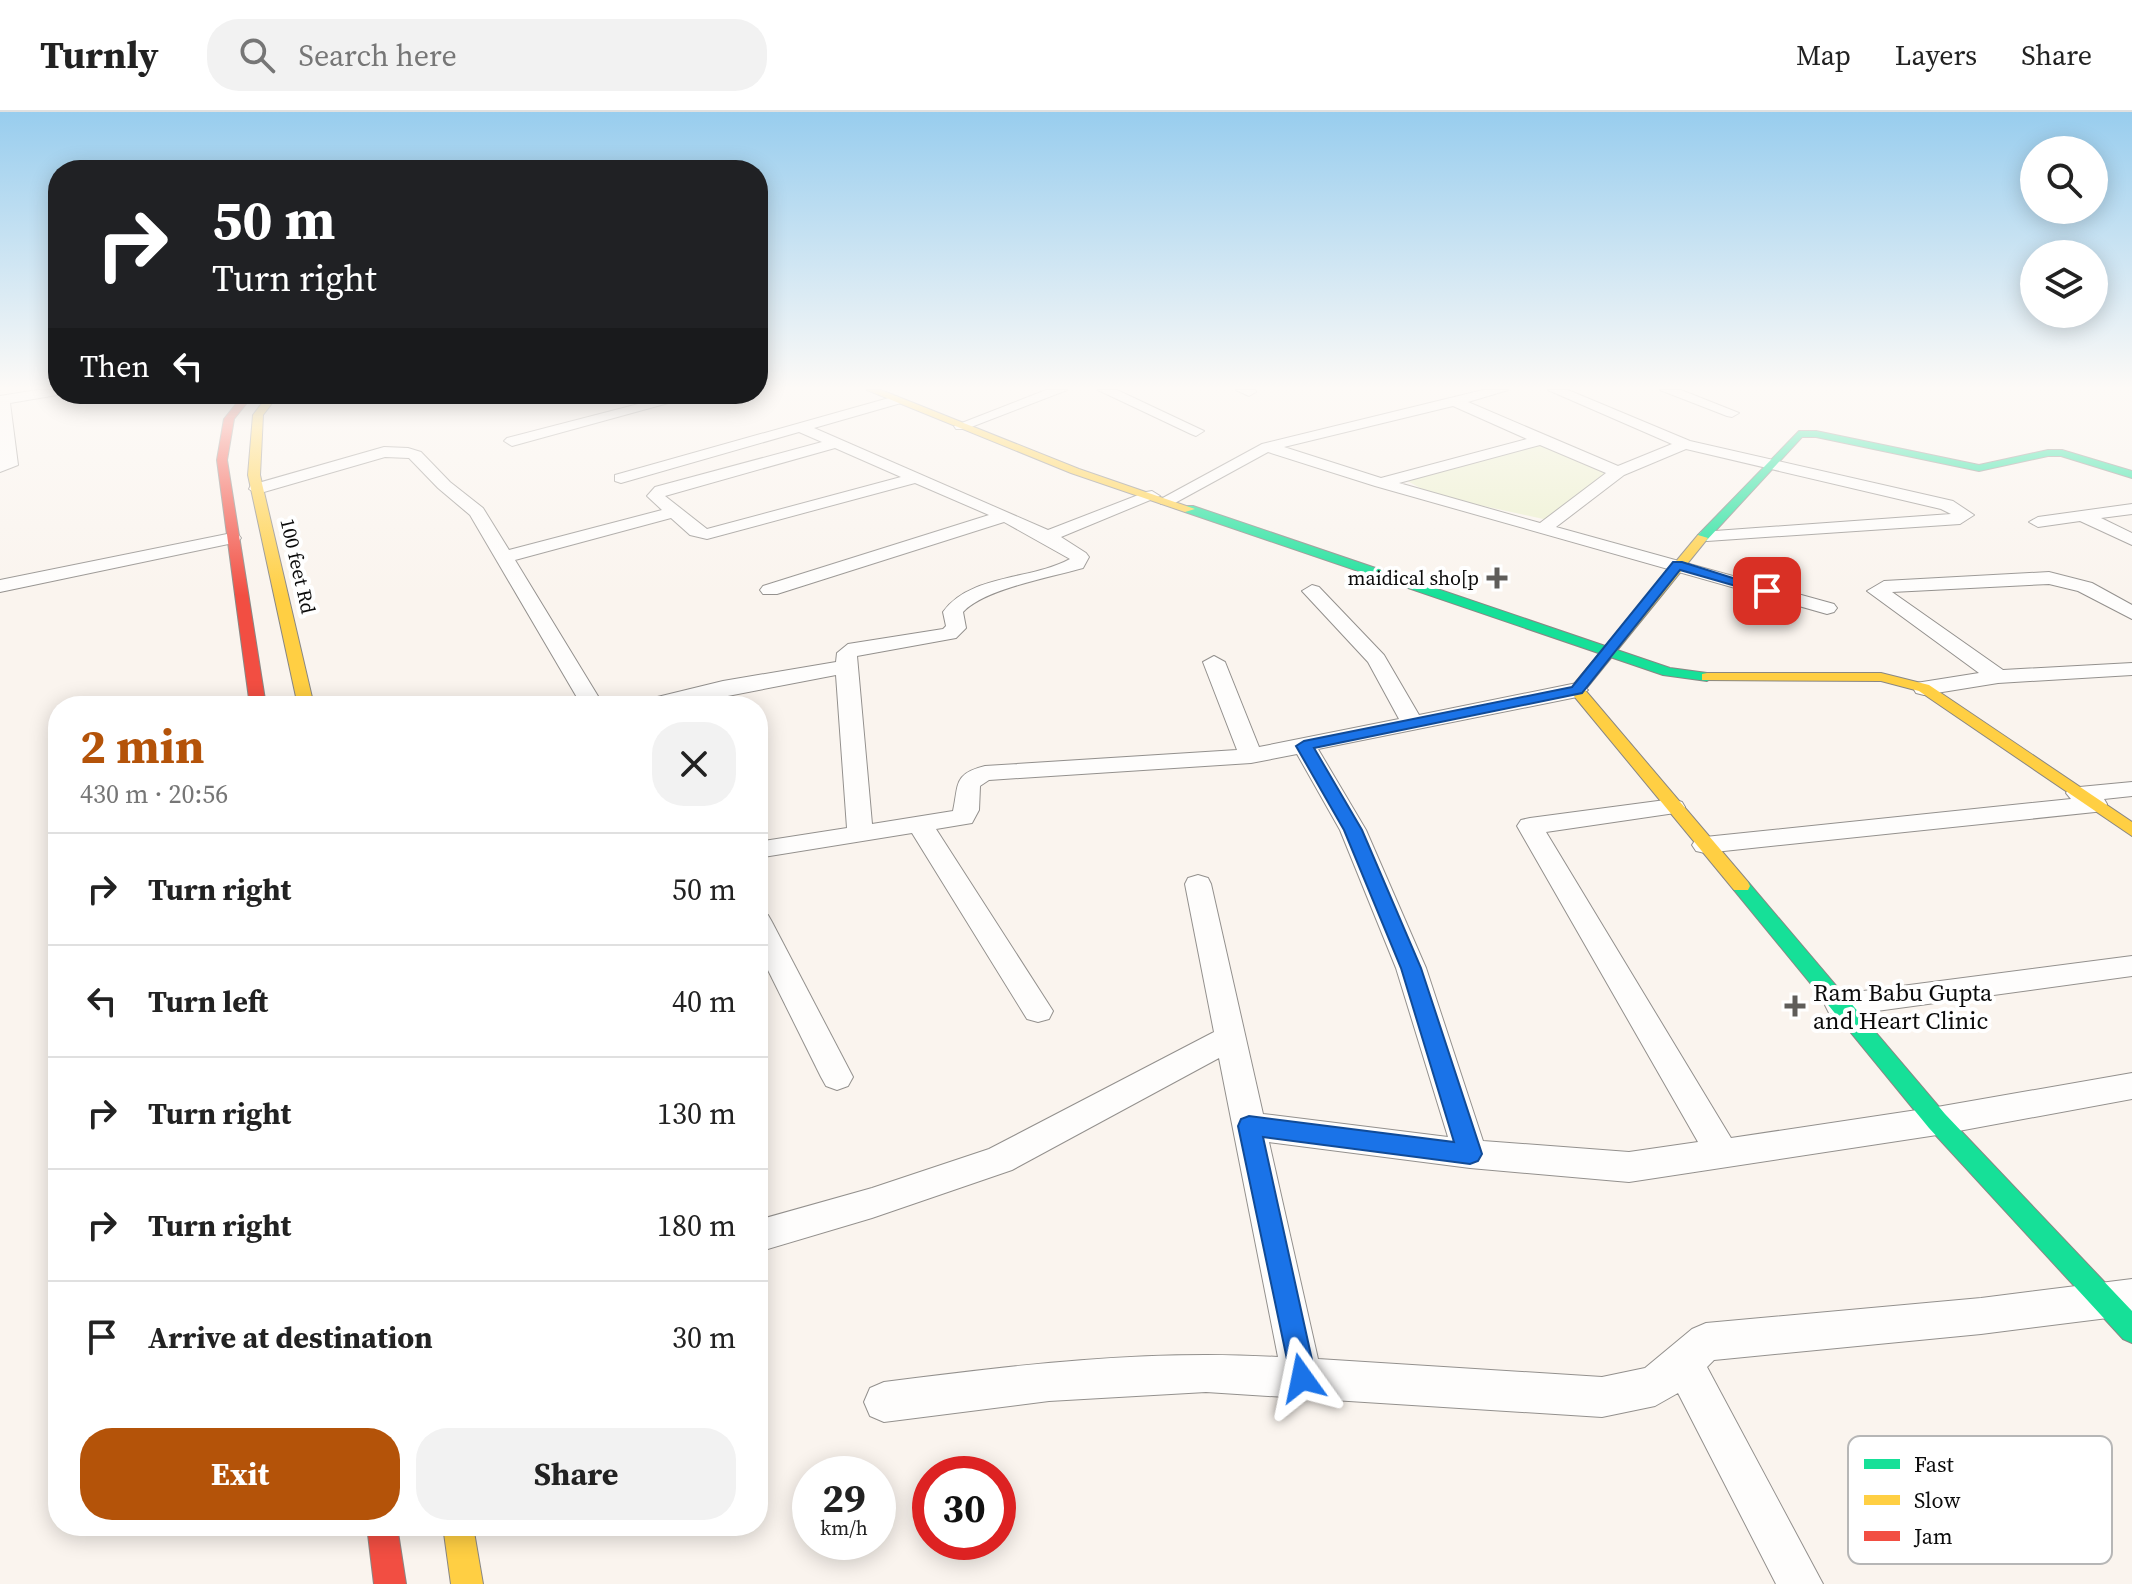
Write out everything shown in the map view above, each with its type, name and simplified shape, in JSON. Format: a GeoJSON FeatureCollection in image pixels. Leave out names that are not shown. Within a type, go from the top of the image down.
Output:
{"type":"FeatureCollection","features":[{"type":"Feature","properties":{"kind":"street"},"geometry":{"type":"LineString","coordinates":[[222,459],[256,696]]}},
{"type":"Feature","properties":{"kind":"street","name":"100 feet Rd"},"geometry":{"type":"LineString","coordinates":[[255,459],[254,475],[304,696]]}},
{"type":"Feature","properties":{"kind":"street"},"geometry":{"type":"LineString","coordinates":[[257,489],[354,459]]}},
{"type":"Feature","properties":{"kind":"street"},"geometry":{"type":"LineString","coordinates":[[419,459],[477,512],[587,696]]}},
{"type":"Feature","properties":{"kind":"street"},"geometry":{"type":"LineString","coordinates":[[621,478],[691,459]]}},
{"type":"Feature","properties":{"kind":"street"},"geometry":{"type":"LineString","coordinates":[[779,459],[655,493],[696,531],[707,534],[916,478]]}},
{"type":"Feature","properties":{"kind":"street"},"geometry":{"type":"LineString","coordinates":[[860,833],[847,653],[855,648],[941,637],[956,628],[953,612],[968,598],[1076,564],[1080,557],[1047,536],[871,459]]}},
{"type":"Feature","properties":{"kind":"street"},"geometry":{"type":"LineString","coordinates":[[1044,459],[1668,672],[1706,677],[1881,677],[1924,688],[2132,830]]}},
{"type":"Feature","properties":{"kind":"street"},"geometry":{"type":"LineString","coordinates":[[1047,536],[1159,498],[1242,459]]}},
{"type":"Feature","properties":{"kind":"street"},"geometry":{"type":"LineString","coordinates":[[1304,459],[1827,608]]}},
{"type":"Feature","properties":{"kind":"street"},"geometry":{"type":"LineString","coordinates":[[1381,483],[1471,459]]}},
{"type":"Feature","properties":{"kind":"street"},"geometry":{"type":"LineString","coordinates":[[1586,459],[1618,472]]}},
{"type":"Feature","properties":{"kind":"street"},"geometry":{"type":"LineString","coordinates":[[1543,529],[1618,472],[1650,459]]}},
{"type":"Feature","properties":{"kind":"street"},"geometry":{"type":"LineString","coordinates":[[1707,536],[1960,519],[1965,515],[1947,505],[1748,459]]}},
{"type":"Feature","properties":{"kind":"street"},"geometry":{"type":"LineString","coordinates":[[768,848],[963,817],[968,810],[967,784],[985,773],[1251,756],[1577,690],[1677,565],[1777,459]]}},
{"type":"Feature","properties":{"kind":"street"},"geometry":{"type":"LineString","coordinates":[[1932,459],[1979,468],[2022,459]]}},
{"type":"Feature","properties":{"kind":"street"},"geometry":{"type":"LineString","coordinates":[[2080,459],[2132,475]]}},
{"type":"Feature","properties":{"kind":"street"},"geometry":{"type":"LineString","coordinates":[[2038,522],[2132,509]]}},
{"type":"Feature","properties":{"kind":"street"},"geometry":{"type":"LineString","coordinates":[[505,557],[675,512]]}},
{"type":"Feature","properties":{"kind":"street"},"geometry":{"type":"LineString","coordinates":[[2082,515],[2132,540]]}},
{"type":"Feature","properties":{"kind":"street"},"geometry":{"type":"LineString","coordinates":[[770,590],[1004,516]]}},
{"type":"Feature","properties":{"kind":"street"},"geometry":{"type":"LineString","coordinates":[[0,586],[232,538]]}},
{"type":"Feature","properties":{"kind":"street"},"geometry":{"type":"LineString","coordinates":[[1998,677],[1877,591],[1884,587],[2049,578],[2085,587],[2132,613]]}},
{"type":"Feature","properties":{"kind":"street"},"geometry":{"type":"LineString","coordinates":[[1312,591],[1377,659],[1413,725]]}},
{"type":"Feature","properties":{"kind":"street"},"geometry":{"type":"LineString","coordinates":[[1214,662],[1251,756]]}},
{"type":"Feature","properties":{"kind":"street"},"geometry":{"type":"LineString","coordinates":[[690,696],[846,667]]}},
{"type":"Feature","properties":{"kind":"street"},"geometry":{"type":"LineString","coordinates":[[1924,688],[1998,677],[2132,669]]}},
{"type":"Feature","properties":{"kind":"street"},"geometry":{"type":"LineString","coordinates":[[1577,690],[1937,1121],[2118,1298],[2132,1330]]}},
{"type":"Feature","properties":{"kind":"street"},"geometry":{"type":"LineString","coordinates":[[1304,746],[1353,830],[1411,968],[1470,1154]]}},
{"type":"Feature","properties":{"kind":"street"},"geometry":{"type":"LineString","coordinates":[[1705,845],[2087,799],[2132,789]]}},
{"type":"Feature","properties":{"kind":"street"},"geometry":{"type":"LineString","coordinates":[[1673,807],[1530,826],[1722,1153]]}},
{"type":"Feature","properties":{"kind":"street"},"geometry":{"type":"LineString","coordinates":[[920,825],[1038,1011]]}},
{"type":"Feature","properties":{"kind":"street"},"geometry":{"type":"LineString","coordinates":[[1198,884],[1302,1378]]}},
{"type":"Feature","properties":{"kind":"street"},"geometry":{"type":"LineString","coordinates":[[768,942],[837,1077]]}},
{"type":"Feature","properties":{"kind":"street"},"geometry":{"type":"LineString","coordinates":[[1840,1005],[2132,966]]}},
{"type":"Feature","properties":{"kind":"street"},"geometry":{"type":"LineString","coordinates":[[768,1233],[872,1203],[1000,1160],[1231,1037]]}},
{"type":"Feature","properties":{"kind":"street"},"geometry":{"type":"LineString","coordinates":[[1249,1126],[1470,1154],[1629,1167],[1937,1121],[2132,1086]]}},
{"type":"Feature","properties":{"kind":"street"},"geometry":{"type":"LineString","coordinates":[[884,1402],[1049,1381],[1206,1372],[1602,1397],[1655,1386],[1706,1342],[1981,1316],[2118,1298]]}},
{"type":"Feature","properties":{"kind":"street"},"geometry":{"type":"LineString","coordinates":[[1683,1362],[1800,1584]]}},
{"type":"Feature","properties":{"kind":"street"},"geometry":{"type":"LineString","coordinates":[[383,1536],[390,1584]]}},
{"type":"Feature","properties":{"kind":"street"},"geometry":{"type":"LineString","coordinates":[[460,1536],[467,1584]]}},
{"type":"Feature","properties":{"kind":"green space"},"geometry":{"type":"Polygon","coordinates":[[[1479,459],[1574,459],[1608,472],[1548,520],[1433,495],[1402,478],[1479,459]]]}},
{"type":"Feature","properties":{"kind":"traffic: fast"},"geometry":{"type":"LineString","coordinates":[[1702,538],[1776,459]]}},
{"type":"Feature","properties":{"kind":"traffic: fast"},"geometry":{"type":"LineString","coordinates":[[1934,459],[1979,468],[2022,459]]}},
{"type":"Feature","properties":{"kind":"traffic: fast"},"geometry":{"type":"LineString","coordinates":[[2080,459],[2132,475]]}},
{"type":"Feature","properties":{"kind":"traffic: fast"},"geometry":{"type":"LineString","coordinates":[[1189,509],[1668,672],[1707,677]]}},
{"type":"Feature","properties":{"kind":"traffic: fast"},"geometry":{"type":"LineString","coordinates":[[1741,886],[1937,1121],[2132,1330]]}},
{"type":"Feature","properties":{"kind":"traffic: slow"},"geometry":{"type":"LineString","coordinates":[[255,459],[254,475],[304,696]]}},
{"type":"Feature","properties":{"kind":"traffic: slow"},"geometry":{"type":"LineString","coordinates":[[1044,459],[1189,509]]}},
{"type":"Feature","properties":{"kind":"traffic: slow"},"geometry":{"type":"LineString","coordinates":[[1702,538],[1577,690],[1741,886]]}},
{"type":"Feature","properties":{"kind":"traffic: slow"},"geometry":{"type":"LineString","coordinates":[[1707,677],[1881,677],[1924,688],[2132,830]]}},
{"type":"Feature","properties":{"kind":"traffic: slow"},"geometry":{"type":"LineString","coordinates":[[460,1536],[467,1584]]}},
{"type":"Feature","properties":{"kind":"traffic: jam"},"geometry":{"type":"LineString","coordinates":[[222,459],[257,696]]}},
{"type":"Feature","properties":{"kind":"traffic: jam"},"geometry":{"type":"LineString","coordinates":[[383,1536],[390,1584]]}},
{"type":"Feature","properties":{"kind":"place","name":"maidical sho[p"},"geometry":{"type":"Point","coordinates":[1497,578]}},
{"type":"Feature","properties":{"kind":"place","name":"Ram Babu Gupta and Heart Clinic"},"geometry":{"type":"Point","coordinates":[1795,1006]}},
{"type":"Feature","properties":{"kind":"route"},"geometry":{"type":"LineString","coordinates":[[1302,1378],[1249,1126],[1470,1154],[1411,968],[1353,830],[1304,746],[1577,690],[1677,565],[1767,591]]}}]}
